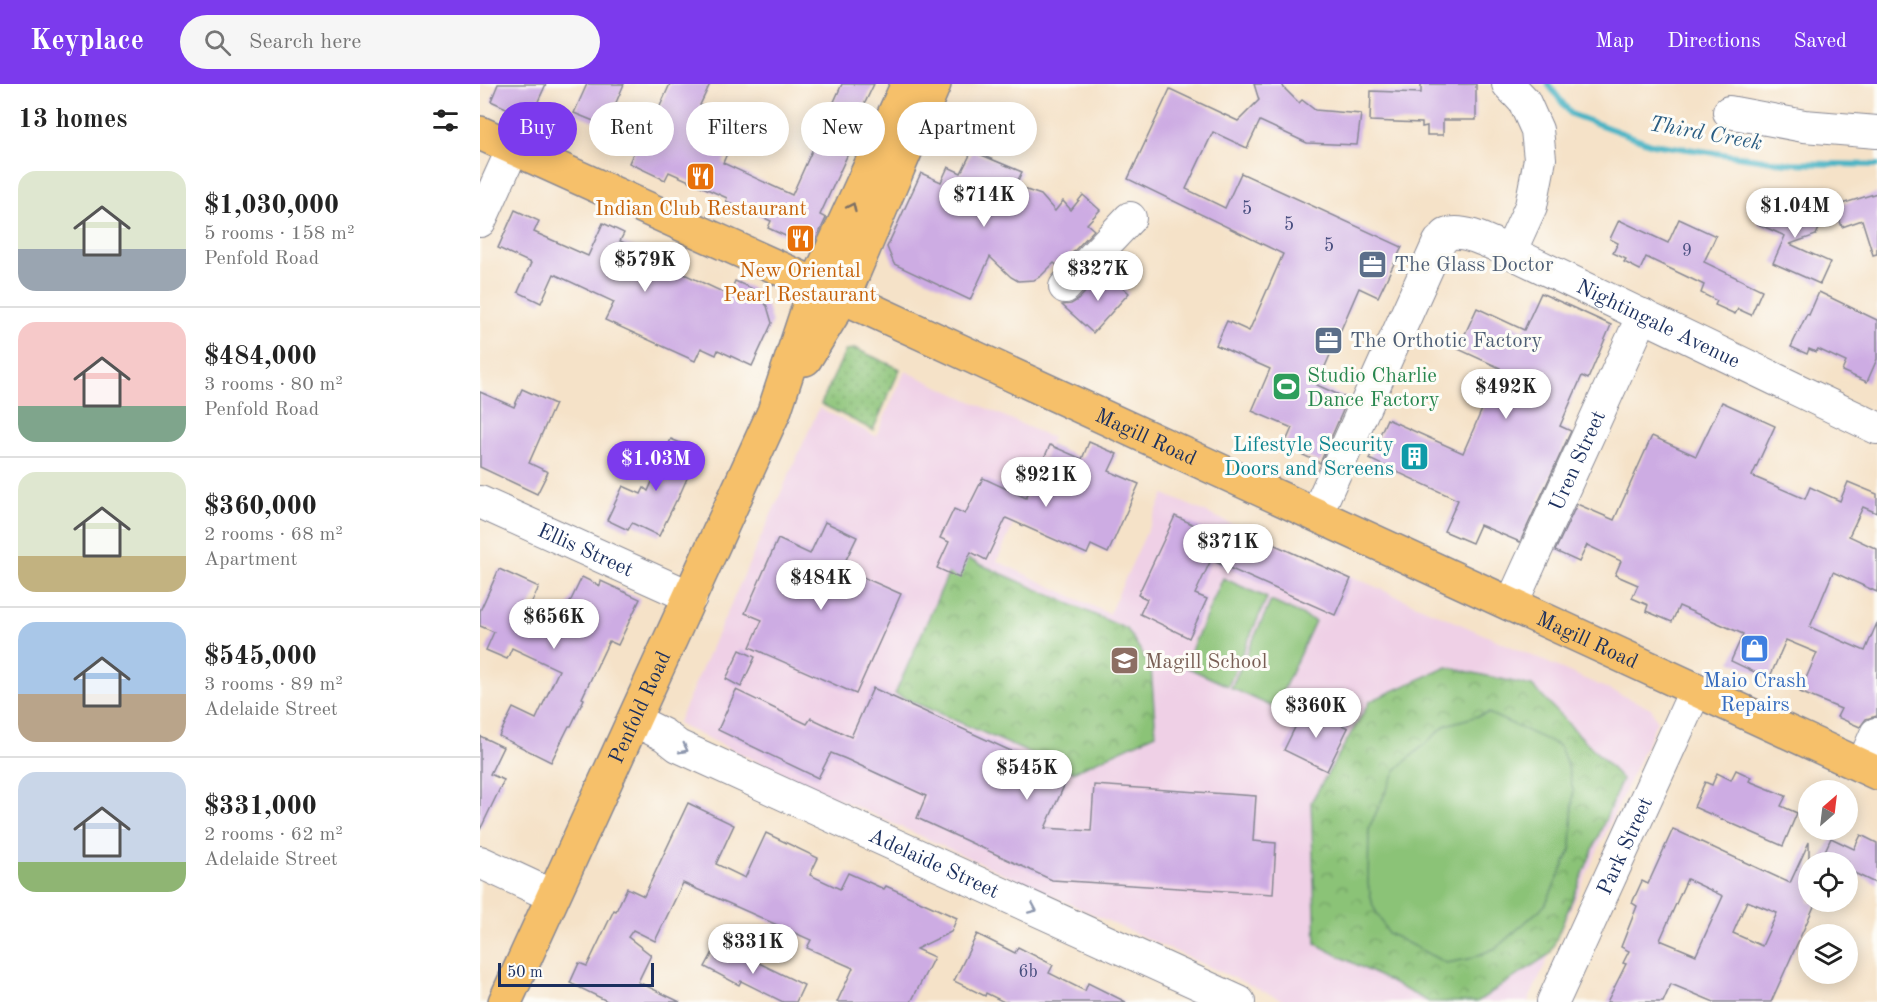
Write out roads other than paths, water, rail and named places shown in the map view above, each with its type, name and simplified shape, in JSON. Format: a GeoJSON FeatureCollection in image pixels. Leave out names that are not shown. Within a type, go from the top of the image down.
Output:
{"type":"FeatureCollection","features":[{"type":"Feature","properties":{"kind":"main road"},"geometry":{"type":"LineString","coordinates":[[829,291],[908,84]]}},
{"type":"Feature","properties":{"kind":"main road"},"geometry":{"type":"LineString","coordinates":[[829,291],[934,84]]}},
{"type":"Feature","properties":{"kind":"main road","name":"Magill Road"},"geometry":{"type":"LineString","coordinates":[[480,133],[498,141]]}},
{"type":"Feature","properties":{"kind":"main road","name":"Magill Road"},"geometry":{"type":"LineString","coordinates":[[531,156],[1869,770]]}},
{"type":"Feature","properties":{"kind":"main road","name":"Penfold Road"},"geometry":{"type":"LineString","coordinates":[[505,1002],[829,291]]}},
{"type":"Feature","properties":{"kind":"street"},"geometry":{"type":"LineString","coordinates":[[1508,84],[1524,101],[1537,130],[1540,159],[1531,206],[1510,252]]}},
{"type":"Feature","properties":{"kind":"street"},"geometry":{"type":"LineString","coordinates":[[1729,112],[1804,126],[1877,132]]}},
{"type":"Feature","properties":{"kind":"street"},"geometry":{"type":"LineString","coordinates":[[480,221],[509,156]]}},
{"type":"Feature","properties":{"kind":"street"},"geometry":{"type":"LineString","coordinates":[[1065,287],[1130,218]]}},
{"type":"Feature","properties":{"kind":"street","name":"Nightingale Avenue"},"geometry":{"type":"LineString","coordinates":[[1316,515],[1439,242],[1446,236],[1457,233],[1469,235],[1510,252],[1877,428]]}},
{"type":"Feature","properties":{"kind":"street","name":"Uren Street"},"geometry":{"type":"LineString","coordinates":[[1511,605],[1643,315]]}},
{"type":"Feature","properties":{"kind":"street","name":"Ellis Street"},"geometry":{"type":"LineString","coordinates":[[480,502],[691,597]]}},
{"type":"Feature","properties":{"kind":"street","name":"Park Street"},"geometry":{"type":"LineString","coordinates":[[1553,1002],[1696,689]]}},
{"type":"Feature","properties":{"kind":"street","name":"Adelaide Street"},"geometry":{"type":"LineString","coordinates":[[633,720],[664,735],[678,746],[718,765],[1239,1002]]}},
{"type":"Feature","properties":{"kind":"street"},"geometry":{"type":"LineString","coordinates":[[1869,770],[1876,734]]}},
{"type":"Feature","properties":{"kind":"street"},"geometry":{"type":"LineString","coordinates":[[480,862],[553,896]]}},
{"type":"Feature","properties":{"kind":"waterway","name":"Third Creek"},"geometry":{"type":"LineString","coordinates":[[1548,84],[1571,114],[1652,144],[1786,163],[1877,165]]}},
{"type":"Feature","properties":{"kind":"place","name":"Indian Club Restaurant"},"geometry":{"type":"Point","coordinates":[701,177]}},
{"type":"Feature","properties":{"kind":"place","name":"New Oriental Pearl Restaurant"},"geometry":{"type":"Point","coordinates":[800,239]}},
{"type":"Feature","properties":{"kind":"place","name":"The Glass Doctor"},"geometry":{"type":"Point","coordinates":[1373,264]}},
{"type":"Feature","properties":{"kind":"place","name":"The Orthotic Factory"},"geometry":{"type":"Point","coordinates":[1329,340]}},
{"type":"Feature","properties":{"kind":"place","name":"Studio Charlie Dance Factory"},"geometry":{"type":"Point","coordinates":[1286,387]}},
{"type":"Feature","properties":{"kind":"place","name":"Lifestyle Security Doors and Screens"},"geometry":{"type":"Point","coordinates":[1415,456]}},
{"type":"Feature","properties":{"kind":"place","name":"Maio Crash Repairs"},"geometry":{"type":"Point","coordinates":[1755,649]}},
{"type":"Feature","properties":{"kind":"place","name":"Magill School"},"geometry":{"type":"Point","coordinates":[1124,661]}}]}
